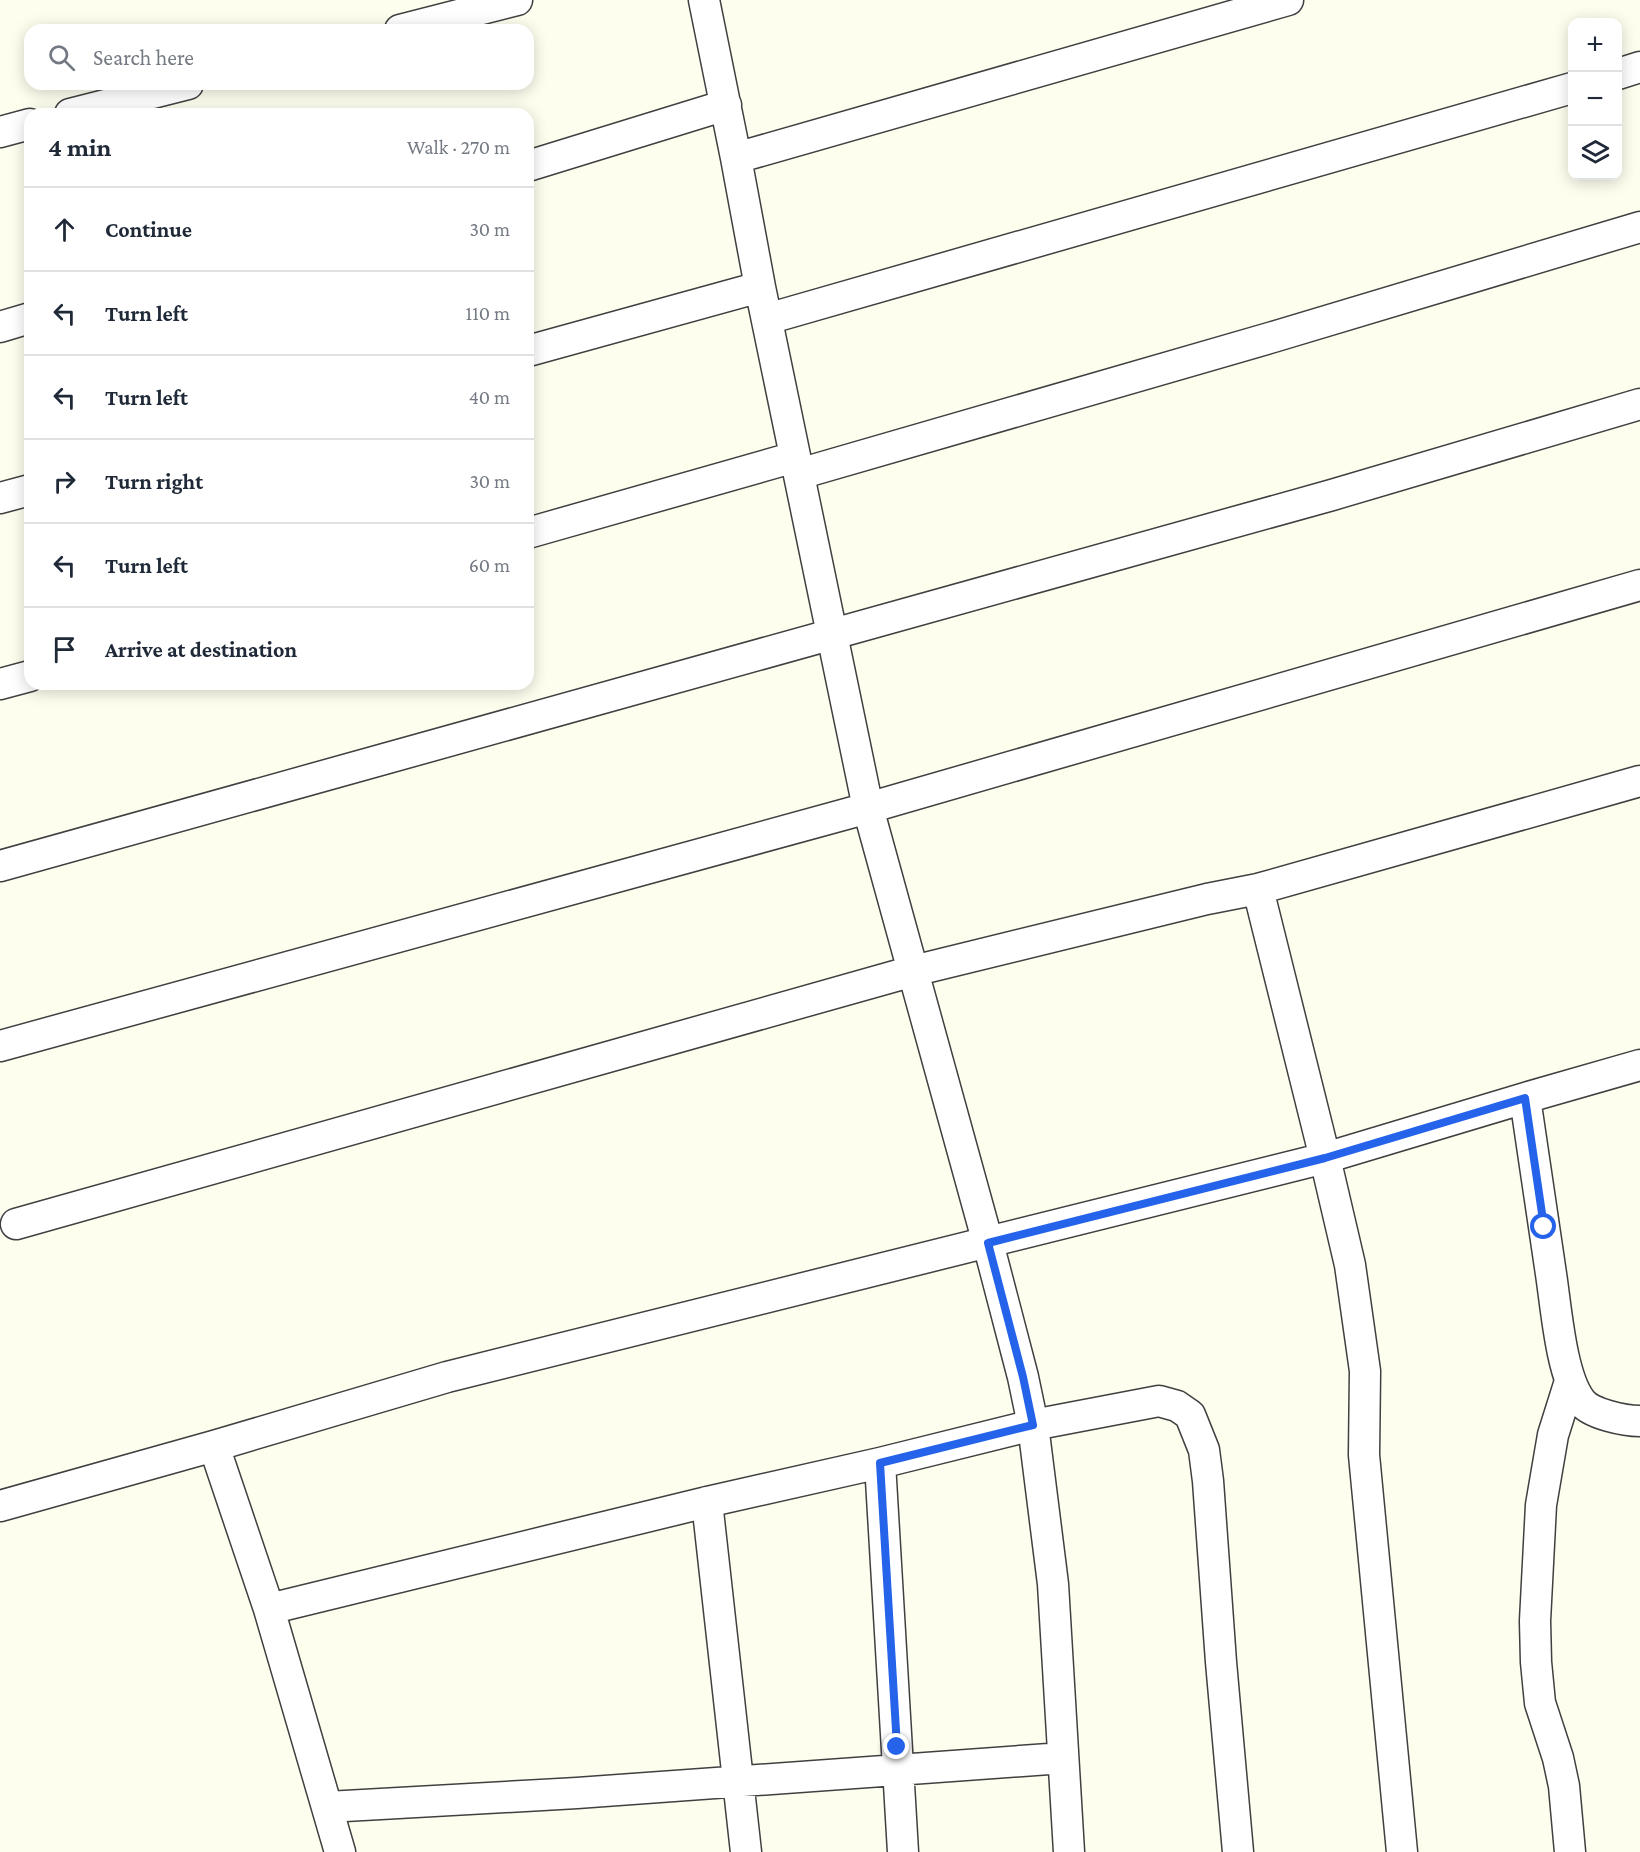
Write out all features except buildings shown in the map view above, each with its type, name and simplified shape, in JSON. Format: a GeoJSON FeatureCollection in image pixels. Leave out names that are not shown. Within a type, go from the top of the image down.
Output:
{"type":"FeatureCollection","features":[{"type":"Feature","properties":{"kind":"street"},"geometry":{"type":"LineString","coordinates":[[423,24],[517,0]]}},
{"type":"Feature","properties":{"kind":"street"},"geometry":{"type":"LineString","coordinates":[[704,0],[760,287],[868,808],[988,1243],[1023,1377],[1033,1425],[1053,1584],[1069,1852]]}},
{"type":"Feature","properties":{"kind":"street"},"geometry":{"type":"LineString","coordinates":[[736,158],[1288,0]]}},
{"type":"Feature","properties":{"kind":"street"},"geometry":{"type":"LineString","coordinates":[[1622,72],[1640,67]]}},
{"type":"Feature","properties":{"kind":"street"},"geometry":{"type":"LineString","coordinates":[[767,319],[1568,89]]}},
{"type":"Feature","properties":{"kind":"street"},"geometry":{"type":"LineString","coordinates":[[94,108],[164,90]]}},
{"type":"Feature","properties":{"kind":"street"},"geometry":{"type":"LineString","coordinates":[[534,164],[726,105]]}},
{"type":"Feature","properties":{"kind":"street"},"geometry":{"type":"LineString","coordinates":[[0,132],[24,126]]}},
{"type":"Feature","properties":{"kind":"street"},"geometry":{"type":"LineString","coordinates":[[534,531],[797,465],[1272,337],[1640,227]]}},
{"type":"Feature","properties":{"kind":"street"},"geometry":{"type":"LineString","coordinates":[[534,349],[760,287]]}},
{"type":"Feature","properties":{"kind":"street"},"geometry":{"type":"LineString","coordinates":[[0,327],[24,320]]}},
{"type":"Feature","properties":{"kind":"street"},"geometry":{"type":"LineString","coordinates":[[0,866],[1332,495],[1640,404]]}},
{"type":"Feature","properties":{"kind":"street"},"geometry":{"type":"LineString","coordinates":[[0,498],[24,492]]}},
{"type":"Feature","properties":{"kind":"street"},"geometry":{"type":"LineString","coordinates":[[0,1046],[868,808],[1640,585]]}},
{"type":"Feature","properties":{"kind":"street"},"geometry":{"type":"LineString","coordinates":[[0,684],[24,678]]}},
{"type":"Feature","properties":{"kind":"street"},"geometry":{"type":"LineString","coordinates":[[16,1224],[913,971],[1207,899],[1258,889],[1640,781]]}},
{"type":"Feature","properties":{"kind":"street"},"geometry":{"type":"LineString","coordinates":[[1258,889],[1350,1265],[1365,1371],[1364,1455],[1402,1852]]}},
{"type":"Feature","properties":{"kind":"street"},"geometry":{"type":"LineString","coordinates":[[0,1506],[447,1377],[1325,1158],[1640,1065]]}},
{"type":"Feature","properties":{"kind":"street"},"geometry":{"type":"LineString","coordinates":[[1525,1098],[1560,1335],[1570,1381],[1582,1403],[1604,1414],[1640,1421]]}},
{"type":"Feature","properties":{"kind":"street"},"geometry":{"type":"LineString","coordinates":[[1569,1852],[1564,1786],[1558,1758],[1540,1703],[1536,1662],[1536,1621],[1541,1505],[1553,1435],[1570,1381]]}},
{"type":"Feature","properties":{"kind":"street"},"geometry":{"type":"LineString","coordinates":[[269,1609],[1033,1425],[1159,1401],[1178,1406],[1190,1415],[1204,1450],[1239,1852]]}},
{"type":"Feature","properties":{"kind":"street"},"geometry":{"type":"LineString","coordinates":[[214,1446],[269,1609],[340,1852]]}},
{"type":"Feature","properties":{"kind":"street"},"geometry":{"type":"LineString","coordinates":[[880,1463],[903,1852]]}},
{"type":"Feature","properties":{"kind":"street"},"geometry":{"type":"LineString","coordinates":[[707,1502],[746,1852]]}},
{"type":"Feature","properties":{"kind":"street"},"geometry":{"type":"LineString","coordinates":[[327,1807],[740,1782],[1063,1758]]}},
{"type":"Feature","properties":{"kind":"route"},"geometry":{"type":"LineString","coordinates":[[897,1747],[880,1463],[1033,1425],[1023,1377],[988,1243],[1325,1158],[1525,1098],[1544,1227]]}}]}
